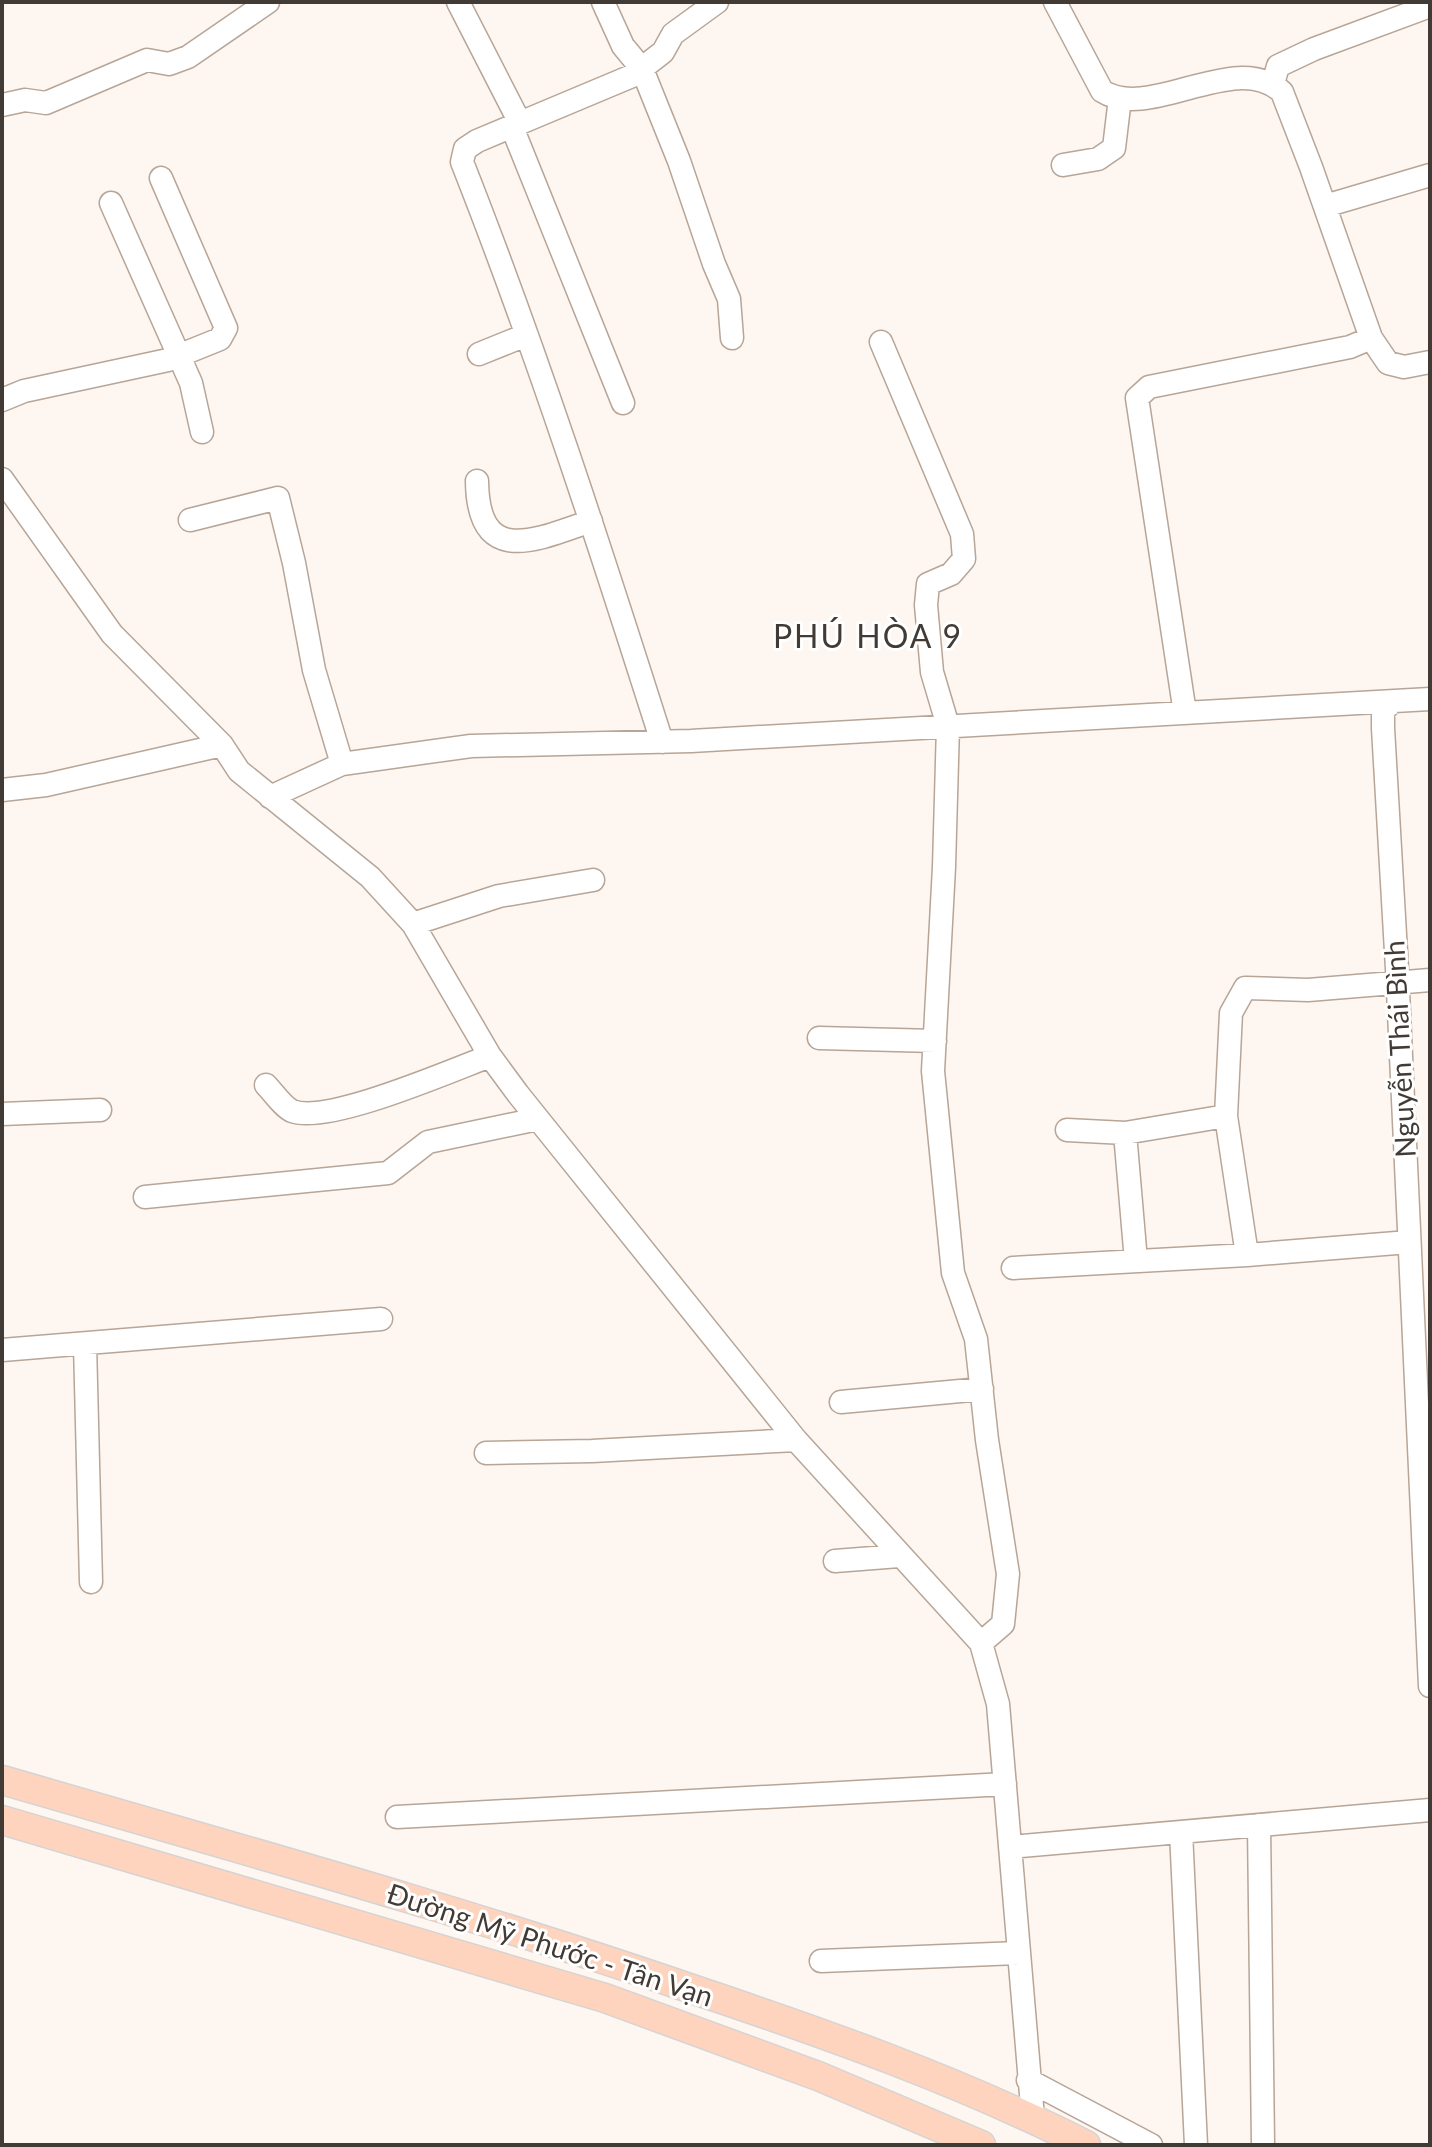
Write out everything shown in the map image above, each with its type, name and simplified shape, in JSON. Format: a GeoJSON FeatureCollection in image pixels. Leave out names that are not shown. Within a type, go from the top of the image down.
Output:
{"type":"FeatureCollection","features":[{"type":"Feature","properties":{"kind":"main road","name":"Đường Mỹ Phước - Tân Vạn"},"geometry":{"type":"LineString","coordinates":[[2,1780],[594,1955],[850,2043],[1033,2118],[1086,2145]]}},
{"type":"Feature","properties":{"kind":"main road","name":"Đường Mỹ Phước - Tân Vạn"},"geometry":{"type":"LineString","coordinates":[[2,1820],[605,1998],[818,2076],[981,2145]]}},
{"type":"Feature","properties":{"kind":"street"},"geometry":{"type":"LineString","coordinates":[[2,105],[25,100],[46,103],[147,60],[169,64],[188,57],[268,2]]}},
{"type":"Feature","properties":{"kind":"street"},"geometry":{"type":"LineString","coordinates":[[458,2],[516,125],[623,403]]}},
{"type":"Feature","properties":{"kind":"street"},"geometry":{"type":"LineString","coordinates":[[603,2],[623,46],[642,69],[679,161],[729,299],[732,338]]}},
{"type":"Feature","properties":{"kind":"street"},"geometry":{"type":"LineString","coordinates":[[662,742],[591,521],[462,162],[465,149],[632,76],[663,52],[673,34],[717,2]]}},
{"type":"Feature","properties":{"kind":"street"},"geometry":{"type":"LineString","coordinates":[[1055,2],[1102,91],[1111,97],[1144,97],[1258,78],[1282,92],[1371,338],[1388,363],[1404,367],[1430,362]]}},
{"type":"Feature","properties":{"kind":"street"},"geometry":{"type":"LineString","coordinates":[[1273,84],[1278,66],[1314,49],[1430,6]]}},
{"type":"Feature","properties":{"kind":"street"},"geometry":{"type":"LineString","coordinates":[[1063,165],[1098,159],[1114,148],[1120,98]]}},
{"type":"Feature","properties":{"kind":"street"},"geometry":{"type":"LineString","coordinates":[[1325,206],[1430,175]]}},
{"type":"Feature","properties":{"kind":"street"},"geometry":{"type":"LineString","coordinates":[[2,400],[24,391],[179,356],[220,339],[226,328],[161,178]]}},
{"type":"Feature","properties":{"kind":"street"},"geometry":{"type":"LineString","coordinates":[[111,203],[191,383],[202,432]]}},
{"type":"Feature","properties":{"kind":"street"},"geometry":{"type":"LineString","coordinates":[[479,354],[526,335]]}},
{"type":"Feature","properties":{"kind":"street"},"geometry":{"type":"LineString","coordinates":[[1185,713],[1137,398],[1149,387],[1350,347],[1371,338]]}},
{"type":"Feature","properties":{"kind":"street"},"geometry":{"type":"LineString","coordinates":[[881,342],[962,534],[964,559],[951,574],[928,584],[926,605],[932,672],[948,726],[933,1071],[953,1273],[976,1339],[1008,1574],[1003,1624],[981,1643]]}},
{"type":"Feature","properties":{"kind":"street"},"geometry":{"type":"LineString","coordinates":[[2,479],[112,634],[222,745],[239,771],[370,877],[413,924],[490,1056],[538,1119],[796,1440],[981,1643],[998,1704],[1033,2118]]}},
{"type":"Feature","properties":{"kind":"street"},"geometry":{"type":"LineString","coordinates":[[477,481],[477,503],[491,532],[510,542],[542,539],[591,521]]}},
{"type":"Feature","properties":{"kind":"street"},"geometry":{"type":"LineString","coordinates":[[190,520],[278,498],[314,670],[342,764]]}},
{"type":"Feature","properties":{"kind":"street"},"geometry":{"type":"LineString","coordinates":[[270,797],[342,764],[471,746],[662,742],[1430,699]]}},
{"type":"Feature","properties":{"kind":"street","name":"Nguyễn Thái Bình"},"geometry":{"type":"LineString","coordinates":[[1391,703],[1383,711],[1383,728],[1398,982],[1430,1686]]}},
{"type":"Feature","properties":{"kind":"street"},"geometry":{"type":"LineString","coordinates":[[2,790],[46,785],[222,745]]}},
{"type":"Feature","properties":{"kind":"street"},"geometry":{"type":"LineString","coordinates":[[413,924],[499,896],[593,880]]}},
{"type":"Feature","properties":{"kind":"street"},"geometry":{"type":"LineString","coordinates":[[1247,1255],[1226,1116],[1231,1013],[1245,988],[1308,990],[1430,980]]}},
{"type":"Feature","properties":{"kind":"street"},"geometry":{"type":"LineString","coordinates":[[819,1038],[935,1041]]}},
{"type":"Feature","properties":{"kind":"street"},"geometry":{"type":"LineString","coordinates":[[266,1085],[291,1111],[320,1114],[366,1101],[490,1056]]}},
{"type":"Feature","properties":{"kind":"street"},"geometry":{"type":"LineString","coordinates":[[2,1114],[100,1110]]}},
{"type":"Feature","properties":{"kind":"street"},"geometry":{"type":"LineString","coordinates":[[1067,1130],[1125,1133],[1226,1116]]}},
{"type":"Feature","properties":{"kind":"street"},"geometry":{"type":"LineString","coordinates":[[145,1197],[388,1173],[428,1142],[538,1119]]}},
{"type":"Feature","properties":{"kind":"street"},"geometry":{"type":"LineString","coordinates":[[1125,1133],[1136,1261]]}},
{"type":"Feature","properties":{"kind":"street"},"geometry":{"type":"LineString","coordinates":[[1013,1268],[1409,1242]]}},
{"type":"Feature","properties":{"kind":"street"},"geometry":{"type":"LineString","coordinates":[[2,1350],[381,1319]]}},
{"type":"Feature","properties":{"kind":"street"},"geometry":{"type":"LineString","coordinates":[[85,1344],[91,1582]]}},
{"type":"Feature","properties":{"kind":"street"},"geometry":{"type":"LineString","coordinates":[[841,1402],[982,1389]]}},
{"type":"Feature","properties":{"kind":"street"},"geometry":{"type":"LineString","coordinates":[[486,1453],[606,1451],[796,1440]]}},
{"type":"Feature","properties":{"kind":"street"},"geometry":{"type":"LineString","coordinates":[[835,1561],[899,1556]]}},
{"type":"Feature","properties":{"kind":"street"},"geometry":{"type":"LineString","coordinates":[[397,1817],[1005,1784]]}},
{"type":"Feature","properties":{"kind":"street"},"geometry":{"type":"LineString","coordinates":[[1010,1847],[1430,1810]]}},
{"type":"Feature","properties":{"kind":"street"},"geometry":{"type":"LineString","coordinates":[[1259,1825],[1263,2145]]}},
{"type":"Feature","properties":{"kind":"street"},"geometry":{"type":"LineString","coordinates":[[1181,1832],[1196,2145]]}},
{"type":"Feature","properties":{"kind":"street"},"geometry":{"type":"LineString","coordinates":[[821,1961],[1018,1953]]}},
{"type":"Feature","properties":{"kind":"street"},"geometry":{"type":"LineString","coordinates":[[1028,2080],[1151,2145]]}},
{"type":"Feature","properties":{"kind":"district","name":"PHÚ HÒA 9"},"geometry":{"type":"Point","coordinates":[868,637]}}]}
